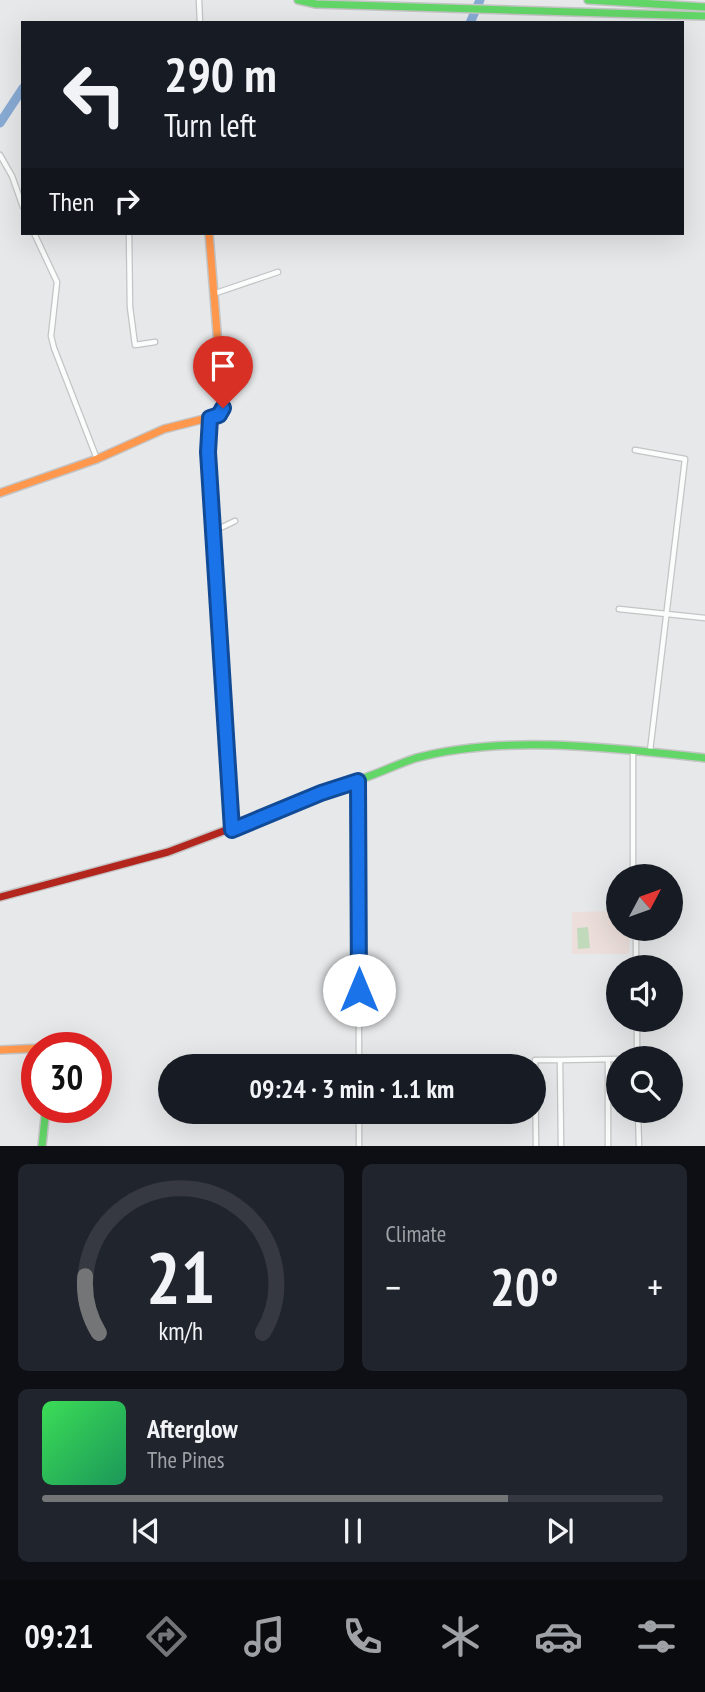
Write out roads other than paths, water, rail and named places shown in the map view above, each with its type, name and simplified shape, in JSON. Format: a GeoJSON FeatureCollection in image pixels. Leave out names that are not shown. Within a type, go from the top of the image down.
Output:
{"type":"FeatureCollection","features":[{"type":"Feature","properties":{"kind":"main road"},"geometry":{"type":"LineString","coordinates":[[298,0],[316,5],[500,8],[705,16]]}},
{"type":"Feature","properties":{"kind":"main road"},"geometry":{"type":"LineString","coordinates":[[588,0],[705,7]]}},
{"type":"Feature","properties":{"kind":"main road"},"geometry":{"type":"LineString","coordinates":[[0,494],[97,459],[164,429],[219,415],[223,408],[209,235]]}},
{"type":"Feature","properties":{"kind":"main road"},"geometry":{"type":"LineString","coordinates":[[0,897],[110,870],[232,830],[321,793],[414,759],[476,749],[533,745],[650,751],[705,758]]}},
{"type":"Feature","properties":{"kind":"main road"},"geometry":{"type":"LineString","coordinates":[[0,1050],[21,1049]]}},
{"type":"Feature","properties":{"kind":"main road"},"geometry":{"type":"LineString","coordinates":[[42,1146],[44,1123]]}},
{"type":"Feature","properties":{"kind":"street"},"geometry":{"type":"LineString","coordinates":[[199,0],[200,21]]}},
{"type":"Feature","properties":{"kind":"street"},"geometry":{"type":"LineString","coordinates":[[0,155],[12,176],[21,201]]}},
{"type":"Feature","properties":{"kind":"street"},"geometry":{"type":"LineString","coordinates":[[35,235],[57,282],[51,337],[54,348],[97,459]]}},
{"type":"Feature","properties":{"kind":"street"},"geometry":{"type":"LineString","coordinates":[[129,235],[130,307],[135,345],[155,342]]}},
{"type":"Feature","properties":{"kind":"street"},"geometry":{"type":"LineString","coordinates":[[213,294],[278,272]]}},
{"type":"Feature","properties":{"kind":"street"},"geometry":{"type":"LineString","coordinates":[[210,418],[208,452],[232,830]]}},
{"type":"Feature","properties":{"kind":"street"},"geometry":{"type":"LineString","coordinates":[[635,450],[685,459],[650,751]]}},
{"type":"Feature","properties":{"kind":"street"},"geometry":{"type":"LineString","coordinates":[[214,531],[235,521]]}},
{"type":"Feature","properties":{"kind":"street"},"geometry":{"type":"LineString","coordinates":[[620,609],[705,618]]}},
{"type":"Feature","properties":{"kind":"street"},"geometry":{"type":"LineString","coordinates":[[633,750],[633,864]]}},
{"type":"Feature","properties":{"kind":"street"},"geometry":{"type":"LineString","coordinates":[[358,781],[359,1054]]}},
{"type":"Feature","properties":{"kind":"street"},"geometry":{"type":"LineString","coordinates":[[536,1146],[535,1060],[606,1060]]}},
{"type":"Feature","properties":{"kind":"street"},"geometry":{"type":"LineString","coordinates":[[560,1060],[561,1146]]}},
{"type":"Feature","properties":{"kind":"street"},"geometry":{"type":"LineString","coordinates":[[608,1123],[608,1146]]}},
{"type":"Feature","properties":{"kind":"street"},"geometry":{"type":"LineString","coordinates":[[638,1123],[639,1146]]}},
{"type":"Feature","properties":{"kind":"street"},"geometry":{"type":"LineString","coordinates":[[359,1124],[359,1146]]}},
{"type":"Feature","properties":{"kind":"waterway"},"geometry":{"type":"LineString","coordinates":[[471,21],[480,0]]}},
{"type":"Feature","properties":{"kind":"waterway"},"geometry":{"type":"LineString","coordinates":[[0,123],[21,91]]}}]}
